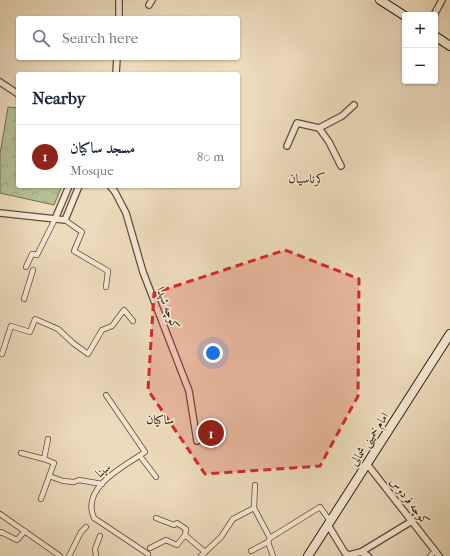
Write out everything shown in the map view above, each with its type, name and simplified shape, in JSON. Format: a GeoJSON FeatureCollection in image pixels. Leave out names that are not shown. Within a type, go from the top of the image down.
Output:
{"type":"FeatureCollection","features":[{"type":"Feature","properties":{"kind":"main road"},"geometry":{"type":"LineString","coordinates":[[380,0],[402,14]]}},
{"type":"Feature","properties":{"kind":"main road"},"geometry":{"type":"LineString","coordinates":[[438,38],[450,46]]}},
{"type":"Feature","properties":{"kind":"main road","name":"امام خمینی شمالی"},"geometry":{"type":"LineString","coordinates":[[308,556],[450,334]]}},
{"type":"Feature","properties":{"kind":"street"},"geometry":{"type":"LineString","coordinates":[[119,0],[119,16]]}},
{"type":"Feature","properties":{"kind":"street"},"geometry":{"type":"LineString","coordinates":[[436,12],[442,0]]}},
{"type":"Feature","properties":{"kind":"street"},"geometry":{"type":"LineString","coordinates":[[116,72],[117,60]]}},
{"type":"Feature","properties":{"kind":"street"},"geometry":{"type":"LineString","coordinates":[[2,83],[16,93]]}},
{"type":"Feature","properties":{"kind":"street"},"geometry":{"type":"LineString","coordinates":[[287,146],[296,123],[319,128],[342,116],[354,105]]}},
{"type":"Feature","properties":{"kind":"street"},"geometry":{"type":"LineString","coordinates":[[319,128],[329,142],[341,166]]}},
{"type":"Feature","properties":{"kind":"street"},"geometry":{"type":"LineString","coordinates":[[26,267],[32,254],[37,255],[68,188]]}},
{"type":"Feature","properties":{"kind":"street"},"geometry":{"type":"LineString","coordinates":[[64,220],[78,188]]}},
{"type":"Feature","properties":{"kind":"street","name":"کوچه شهدا"},"geometry":{"type":"LineString","coordinates":[[112,188],[116,192],[126,213],[143,272],[189,391],[197,441]]}},
{"type":"Feature","properties":{"kind":"street"},"geometry":{"type":"LineString","coordinates":[[0,213],[64,220],[82,232],[74,251],[108,271],[106,287]]}},
{"type":"Feature","properties":{"kind":"street"},"geometry":{"type":"LineString","coordinates":[[24,299],[33,270]]}},
{"type":"Feature","properties":{"kind":"street"},"geometry":{"type":"LineString","coordinates":[[2,354],[12,326],[30,332],[35,319],[58,329],[88,354],[102,330],[112,326],[124,310],[133,322]]}},
{"type":"Feature","properties":{"kind":"street"},"geometry":{"type":"LineString","coordinates":[[106,395],[145,452],[140,456],[156,477]]}},
{"type":"Feature","properties":{"kind":"street"},"geometry":{"type":"LineString","coordinates":[[44,459],[48,439]]}},
{"type":"Feature","properties":{"kind":"street"},"geometry":{"type":"LineString","coordinates":[[21,454],[44,459],[54,463],[41,499]]}},
{"type":"Feature","properties":{"kind":"street","name":"سینا"},"geometry":{"type":"LineString","coordinates":[[140,456],[102,484],[93,496],[91,505],[94,518],[148,554]]}},
{"type":"Feature","properties":{"kind":"street","name":"کوچه فردوس"},"geometry":{"type":"LineString","coordinates":[[367,464],[437,554]]}},
{"type":"Feature","properties":{"kind":"street"},"geometry":{"type":"LineString","coordinates":[[49,476],[63,481],[74,482],[79,480],[102,484]]}},
{"type":"Feature","properties":{"kind":"street"},"geometry":{"type":"LineString","coordinates":[[255,485],[254,508],[269,540],[273,556]]}},
{"type":"Feature","properties":{"kind":"street"},"geometry":{"type":"LineString","coordinates":[[250,551],[320,507],[345,553],[349,554],[361,552],[412,521]]}},
{"type":"Feature","properties":{"kind":"street"},"geometry":{"type":"LineString","coordinates":[[201,556],[221,537],[233,519],[254,508]]}},
{"type":"Feature","properties":{"kind":"street"},"geometry":{"type":"LineString","coordinates":[[0,514],[60,556]]}},
{"type":"Feature","properties":{"kind":"street"},"geometry":{"type":"LineString","coordinates":[[150,548],[166,540],[177,545],[185,535],[186,529],[177,523],[174,525],[156,518]]}},
{"type":"Feature","properties":{"kind":"street"},"geometry":{"type":"LineString","coordinates":[[69,556],[81,532],[86,527]]}},
{"type":"Feature","properties":{"kind":"street"},"geometry":{"type":"LineString","coordinates":[[0,533],[1,532],[17,540],[25,531]]}},
{"type":"Feature","properties":{"kind":"street"},"geometry":{"type":"LineString","coordinates":[[185,535],[205,552]]}},
{"type":"Feature","properties":{"kind":"street"},"geometry":{"type":"LineString","coordinates":[[96,556],[96,549],[100,536]]}},
{"type":"Feature","properties":{"kind":"street"},"geometry":{"type":"LineString","coordinates":[[361,552],[368,556]]}},
{"type":"Feature","properties":{"kind":"street"},"geometry":{"type":"LineString","coordinates":[[430,556],[437,554]]}},
{"type":"Feature","properties":{"kind":"highlighted area"},"geometry":{"type":"Polygon","coordinates":[[[285,250],[359,279],[358,396],[320,466],[205,474],[148,390],[154,293],[285,250]]]}},
{"type":"Feature","properties":{"kind":"green space"},"geometry":{"type":"Polygon","coordinates":[[[8,107],[16,108],[16,188],[61,188],[54,205],[0,193],[0,154],[8,107]]]}},
{"type":"Feature","properties":{"kind":"place","name":"مسجد ساکیان"},"geometry":{"type":"Point","coordinates":[211,433]}},
{"type":"Feature","properties":{"kind":"district","name":"کرناسیان"},"geometry":{"type":"Point","coordinates":[307,178]}},
{"type":"Feature","properties":{"kind":"district","name":"ساکیان"},"geometry":{"type":"Point","coordinates":[160,419]}}]}
